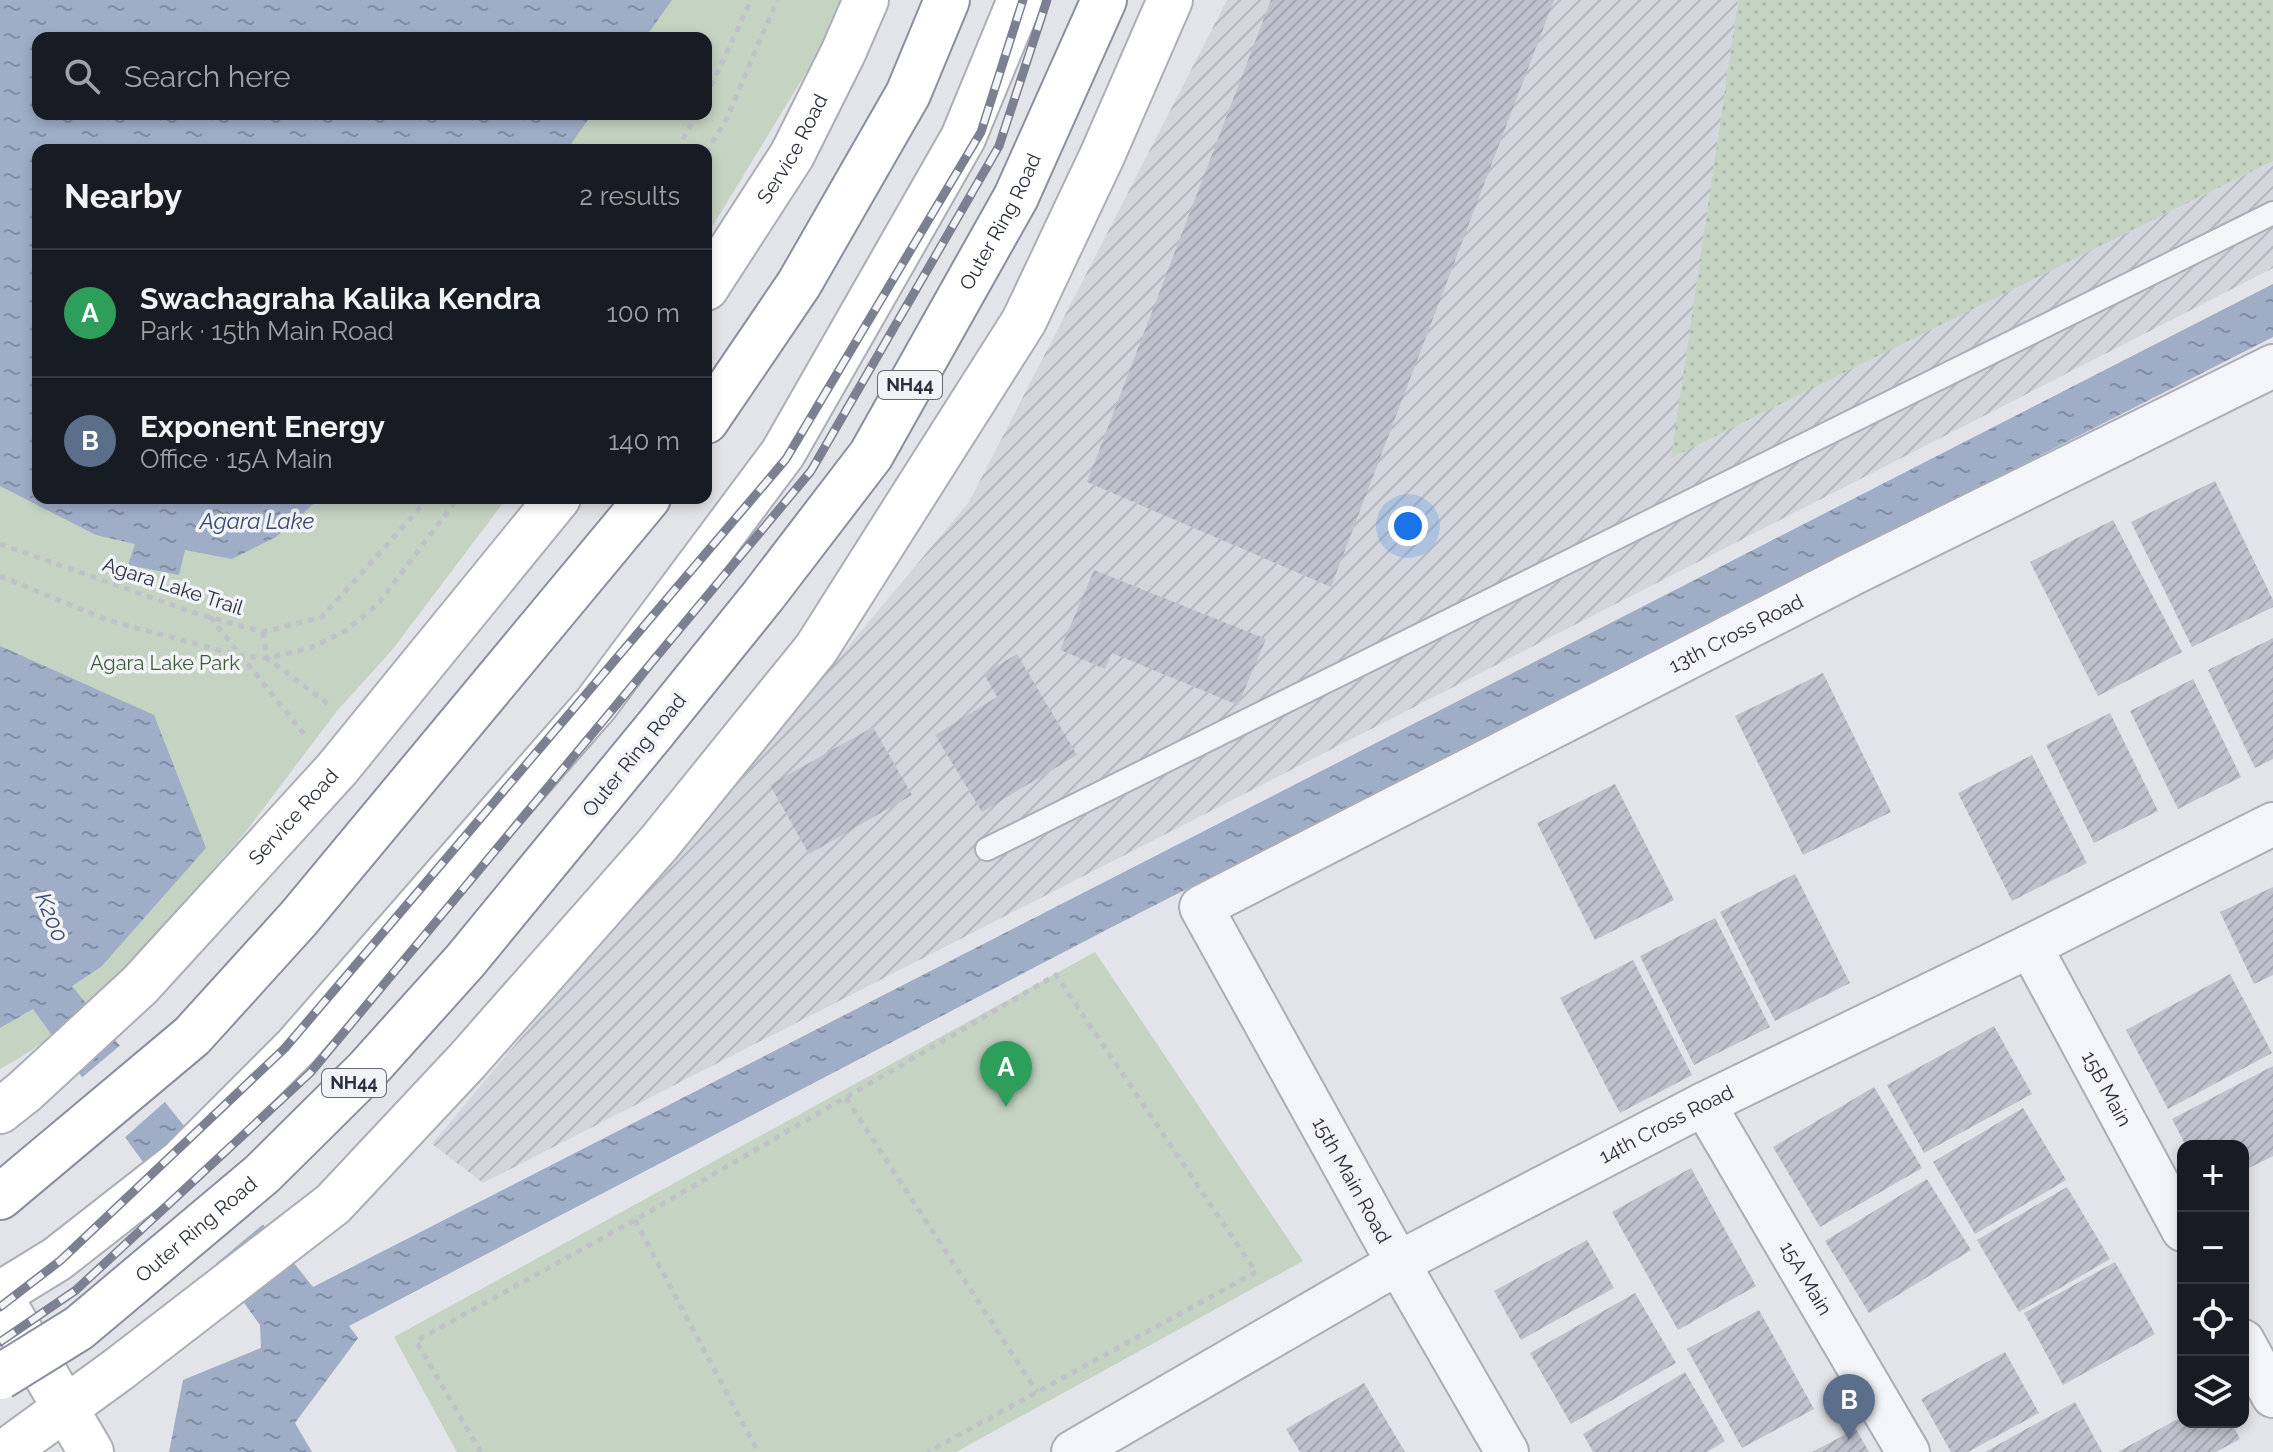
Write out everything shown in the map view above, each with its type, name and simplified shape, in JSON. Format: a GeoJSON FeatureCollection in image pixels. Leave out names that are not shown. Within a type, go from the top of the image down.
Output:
{"type":"FeatureCollection","features":[{"type":"Feature","properties":{"kind":"main road","name":"Service Road"},"geometry":{"type":"LineString","coordinates":[[712,279],[792,155],[866,0]]}},
{"type":"Feature","properties":{"kind":"main road"},"geometry":{"type":"LineString","coordinates":[[712,412],[799,284],[908,94],[947,0]]}},
{"type":"Feature","properties":{"kind":"main road"},"geometry":{"type":"LineString","coordinates":[[80,1432],[0,1296],[57,1259],[181,1162],[296,1047],[596,704],[783,453],[963,138],[1020,0]]}},
{"type":"Feature","properties":{"kind":"main road","name":"Outer Ring Road"},"geometry":{"type":"LineString","coordinates":[[0,1377],[79,1328],[262,1174],[367,1070],[465,961],[763,596],[878,442],[1016,197],[1104,0]]}},
{"type":"Feature","properties":{"kind":"main road"},"geometry":{"type":"LineString","coordinates":[[5,1452],[80,1432],[333,1204],[467,1061],[649,855],[816,649],[1024,321],[1102,156],[1170,0]]}},
{"type":"Feature","properties":{"kind":"main road","name":"Service Road"},"geometry":{"type":"LineString","coordinates":[[0,1111],[140,985],[364,736],[553,504]]}},
{"type":"Feature","properties":{"kind":"main road"},"geometry":{"type":"LineString","coordinates":[[0,1197],[192,1036],[299,918],[643,504]]}},
{"type":"Feature","properties":{"kind":"street","name":"13th Cross Road"},"geometry":{"type":"LineString","coordinates":[[1201,907],[1854,573],[2273,366]]}},
{"type":"Feature","properties":{"kind":"street","name":"14th Cross Road"},"geometry":{"type":"LineString","coordinates":[[1073,1452],[1398,1263],[1704,1104],[2273,824]]}},
{"type":"Feature","properties":{"kind":"street","name":"15th Main Road"},"geometry":{"type":"LineString","coordinates":[[1201,907],[1398,1263],[1507,1452]]}},
{"type":"Feature","properties":{"kind":"street","name":"15B Main"},"geometry":{"type":"LineString","coordinates":[[2030,946],[2177,1219]]}},
{"type":"Feature","properties":{"kind":"street","name":"15A Main"},"geometry":{"type":"LineString","coordinates":[[1704,1104],[1908,1452]]}},
{"type":"Feature","properties":{"kind":"street"},"geometry":{"type":"LineString","coordinates":[[2249,1352],[2273,1396]]}},
{"type":"Feature","properties":{"kind":"lane"},"geometry":{"type":"LineString","coordinates":[[987,849],[2273,213]]}},
{"type":"Feature","properties":{"kind":"path"},"geometry":{"type":"LineString","coordinates":[[712,84],[751,0]]}},
{"type":"Feature","properties":{"kind":"path"},"geometry":{"type":"LineString","coordinates":[[711,144],[727,118],[777,0]]}},
{"type":"Feature","properties":{"kind":"path"},"geometry":{"type":"LineString","coordinates":[[680,144],[694,120]]}},
{"type":"Feature","properties":{"kind":"path","name":"Agara Lake Trail"},"geometry":{"type":"LineString","coordinates":[[0,544],[263,632],[322,617],[424,504]]}},
{"type":"Feature","properties":{"kind":"path"},"geometry":{"type":"LineString","coordinates":[[0,576],[107,620],[241,656],[267,658],[310,648],[347,630],[378,604],[453,504]]}},
{"type":"Feature","properties":{"kind":"path"},"geometry":{"type":"LineString","coordinates":[[208,615],[312,743]]}},
{"type":"Feature","properties":{"kind":"path"},"geometry":{"type":"LineString","coordinates":[[263,632],[267,658],[337,711],[364,736]]}},
{"type":"Feature","properties":{"kind":"path"},"geometry":{"type":"LineString","coordinates":[[481,1452],[416,1341],[635,1220],[1056,975],[1256,1272],[928,1452]]}},
{"type":"Feature","properties":{"kind":"path"},"geometry":{"type":"LineString","coordinates":[[846,1098],[1037,1392]]}},
{"type":"Feature","properties":{"kind":"path"},"geometry":{"type":"LineString","coordinates":[[635,1220],[758,1452]]}},
{"type":"Feature","properties":{"kind":"shaded area"},"geometry":{"type":"Polygon","coordinates":[[[1227,0],[1738,0],[1672,457],[2273,161],[2273,268],[483,1183],[432,1144],[969,502],[1227,0]]]}},
{"type":"Feature","properties":{"kind":"green space","name":"Agara Lake Park"},"geometry":{"type":"Polygon","coordinates":[[[0,0],[842,0],[829,35],[712,227],[712,144],[32,144],[32,504],[502,504],[392,650],[337,711],[244,834],[120,974],[93,1001],[33,1050],[0,1069],[0,0]]]}},
{"type":"Feature","properties":{"kind":"green space"},"geometry":{"type":"Polygon","coordinates":[[[1738,0],[2273,0],[2273,161],[1671,458],[1738,0]]]}},
{"type":"Feature","properties":{"kind":"green space"},"geometry":{"type":"Polygon","coordinates":[[[1095,952],[1303,1261],[956,1452],[457,1452],[394,1337],[1095,952]]]}},
{"type":"Feature","properties":{"kind":"water"},"geometry":{"type":"Polygon","coordinates":[[[0,0],[672,0],[649,32],[32,32],[32,120],[588,120],[571,144],[32,144],[32,502],[0,486],[0,0]]]}},
{"type":"Feature","properties":{"kind":"water","name":"K200"},"geometry":{"type":"Polygon","coordinates":[[[2273,284],[2273,337],[1108,929],[349,1326],[358,1338],[295,1423],[312,1452],[169,1452],[183,1380],[261,1348],[260,1325],[33,1009],[0,1028],[0,646],[154,715],[206,848],[101,967],[72,986],[313,1287],[2273,284]]]}},
{"type":"Feature","properties":{"kind":"water","name":"Agara Lake"},"geometry":{"type":"Polygon","coordinates":[[[35,504],[313,504],[276,537],[232,559],[185,550],[179,575],[128,565],[135,544],[96,535],[35,504]]]}},
{"type":"Feature","properties":{"kind":"pier"},"geometry":{"type":"Polygon","coordinates":[[[123,1043],[168,1099],[122,1140],[79,1080],[123,1043]]]}},
{"type":"Feature","properties":{"kind":"pier"},"geometry":{"type":"Polygon","coordinates":[[[219,1163],[266,1222],[213,1266],[168,1204],[219,1163]]]}},
{"type":"Feature","properties":{"kind":"building"},"geometry":{"type":"Polygon","coordinates":[[[1271,0],[1554,0],[1331,587],[1087,482],[1271,0]]]}},
{"type":"Feature","properties":{"kind":"building"},"geometry":{"type":"Polygon","coordinates":[[[2215,481],[2273,600],[2273,607],[2192,647],[2131,522],[2215,481]]]}},
{"type":"Feature","properties":{"kind":"building"},"geometry":{"type":"Polygon","coordinates":[[[2113,520],[2182,652],[2098,696],[2030,562],[2113,520]]]}},
{"type":"Feature","properties":{"kind":"building"},"geometry":{"type":"Polygon","coordinates":[[[1094,570],[1266,639],[1238,705],[1112,653],[1105,669],[1060,650],[1094,570]]]}},
{"type":"Feature","properties":{"kind":"building"},"geometry":{"type":"Polygon","coordinates":[[[2273,638],[2273,759],[2255,768],[2208,670],[2273,638]]]}},
{"type":"Feature","properties":{"kind":"building"},"geometry":{"type":"Polygon","coordinates":[[[1017,654],[1077,755],[982,812],[935,735],[997,697],[984,674],[1017,654]]]}},
{"type":"Feature","properties":{"kind":"building"},"geometry":{"type":"Polygon","coordinates":[[[1823,673],[1891,812],[1803,855],[1735,716],[1823,673]]]}},
{"type":"Feature","properties":{"kind":"building"},"geometry":{"type":"Polygon","coordinates":[[[2193,679],[2241,777],[2178,809],[2130,711],[2193,679]]]}},
{"type":"Feature","properties":{"kind":"building"},"geometry":{"type":"Polygon","coordinates":[[[2110,713],[2158,811],[2094,843],[2046,745],[2110,713]]]}},
{"type":"Feature","properties":{"kind":"building"},"geometry":{"type":"Polygon","coordinates":[[[873,727],[912,795],[809,854],[770,785],[873,727]]]}},
{"type":"Feature","properties":{"kind":"building"},"geometry":{"type":"Polygon","coordinates":[[[2032,755],[2087,863],[2012,901],[1958,793],[2032,755]]]}},
{"type":"Feature","properties":{"kind":"building"},"geometry":{"type":"Polygon","coordinates":[[[1615,784],[1674,900],[1595,940],[1537,823],[1615,784]]]}},
{"type":"Feature","properties":{"kind":"building"},"geometry":{"type":"Polygon","coordinates":[[[1795,874],[1850,983],[1775,1021],[1720,912],[1795,874]]]}},
{"type":"Feature","properties":{"kind":"building"},"geometry":{"type":"Polygon","coordinates":[[[2273,887],[2273,975],[2254,984],[2220,912],[2273,887]]]}},
{"type":"Feature","properties":{"kind":"building"},"geometry":{"type":"Polygon","coordinates":[[[1715,918],[1770,1027],[1694,1065],[1640,956],[1715,918]]]}},
{"type":"Feature","properties":{"kind":"building"},"geometry":{"type":"Polygon","coordinates":[[[1633,960],[1692,1075],[1620,1113],[1560,998],[1633,960]]]}},
{"type":"Feature","properties":{"kind":"building"},"geometry":{"type":"Polygon","coordinates":[[[2230,974],[2272,1053],[2168,1109],[2126,1030],[2230,974]]]}},
{"type":"Feature","properties":{"kind":"building"},"geometry":{"type":"Polygon","coordinates":[[[1994,1026],[2032,1094],[1924,1153],[1887,1085],[1994,1026]]]}},
{"type":"Feature","properties":{"kind":"building"},"geometry":{"type":"Polygon","coordinates":[[[2273,1066],[2273,1156],[2249,1168],[2249,1140],[2183,1140],[2172,1119],[2273,1066]]]}},
{"type":"Feature","properties":{"kind":"building"},"geometry":{"type":"Polygon","coordinates":[[[1874,1087],[1922,1168],[1820,1227],[1773,1147],[1874,1087]]]}},
{"type":"Feature","properties":{"kind":"building"},"geometry":{"type":"Polygon","coordinates":[[[2023,1108],[2066,1180],[1975,1234],[1933,1162],[2023,1108]]]}},
{"type":"Feature","properties":{"kind":"building"},"geometry":{"type":"Polygon","coordinates":[[[1691,1168],[1756,1286],[1678,1330],[1612,1212],[1691,1168]]]}},
{"type":"Feature","properties":{"kind":"building"},"geometry":{"type":"Polygon","coordinates":[[[1927,1179],[1971,1250],[1869,1313],[1825,1241],[1927,1179]]]}},
{"type":"Feature","properties":{"kind":"building"},"geometry":{"type":"Polygon","coordinates":[[[2067,1187],[2110,1259],[2019,1312],[1977,1240],[2067,1187]]]}},
{"type":"Feature","properties":{"kind":"building"},"geometry":{"type":"Polygon","coordinates":[[[1587,1240],[1614,1288],[1521,1340],[1494,1291],[1587,1240]]]}},
{"type":"Feature","properties":{"kind":"building"},"geometry":{"type":"Polygon","coordinates":[[[2115,1262],[2155,1334],[2063,1385],[2024,1313],[2115,1262]]]}},
{"type":"Feature","properties":{"kind":"building"},"geometry":{"type":"Polygon","coordinates":[[[1635,1293],[1676,1363],[1571,1424],[1530,1353],[1635,1293]]]}},
{"type":"Feature","properties":{"kind":"building"},"geometry":{"type":"Polygon","coordinates":[[[1759,1310],[1814,1409],[1742,1448],[1687,1349],[1759,1310]]]}},
{"type":"Feature","properties":{"kind":"building"},"geometry":{"type":"Polygon","coordinates":[[[2005,1352],[2039,1413],[1968,1452],[1951,1452],[1921,1399],[2005,1352]]]}},
{"type":"Feature","properties":{"kind":"building"},"geometry":{"type":"Polygon","coordinates":[[[1685,1372],[1725,1441],[1707,1452],[1593,1452],[1583,1434],[1685,1372]]]}},
{"type":"Feature","properties":{"kind":"building"},"geometry":{"type":"Polygon","coordinates":[[[1364,1383],[1405,1452],[1300,1452],[1286,1429],[1364,1383]]]}},
{"type":"Feature","properties":{"kind":"building"},"geometry":{"type":"Polygon","coordinates":[[[2075,1402],[2102,1452],[1985,1452],[2075,1402]]]}},
{"type":"Feature","properties":{"kind":"building"},"geometry":{"type":"Polygon","coordinates":[[[2177,1419],[2177,1428],[2234,1428],[2240,1439],[2216,1452],[2118,1452],[2177,1419]]]}},
{"type":"Feature","properties":{"kind":"building"},"geometry":{"type":"Polygon","coordinates":[[[1856,1429],[1869,1452],[1812,1452],[1856,1429]]]}},
{"type":"Feature","properties":{"kind":"railway"},"geometry":{"type":"LineString","coordinates":[[0,1307],[61,1260],[285,1048],[786,459],[981,132],[1023,0]]}},
{"type":"Feature","properties":{"kind":"railway"},"geometry":{"type":"LineString","coordinates":[[0,1342],[76,1290],[310,1073],[811,471],[999,146],[1047,0]]}},
{"type":"Feature","properties":{"kind":"place","name":"Swachagraha Kalika Kendra"},"geometry":{"type":"Point","coordinates":[1006,1107]}},
{"type":"Feature","properties":{"kind":"place","name":"Exponent Energy"},"geometry":{"type":"Point","coordinates":[1849,1440]}}]}
